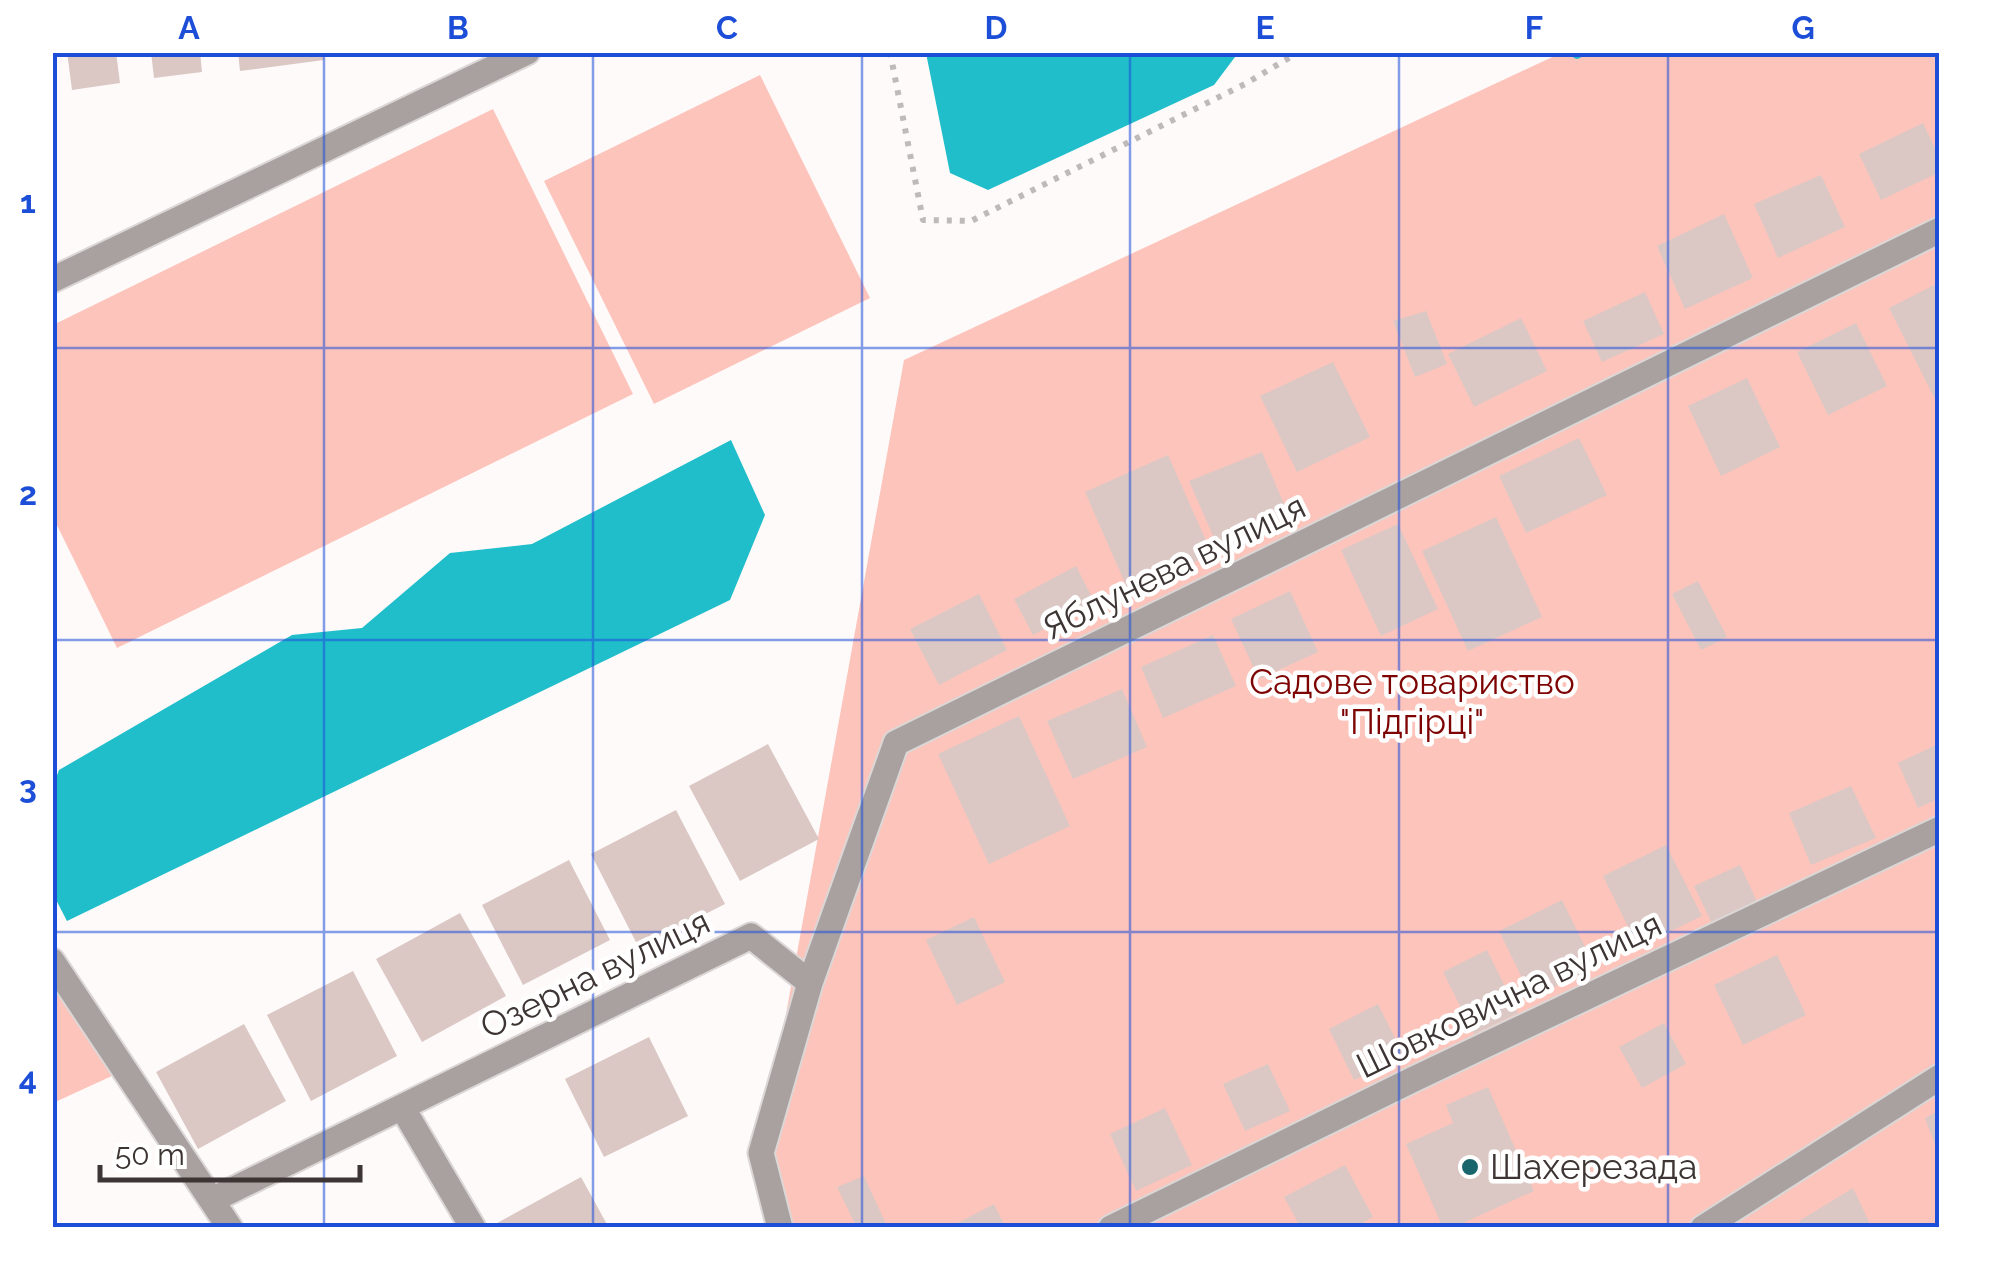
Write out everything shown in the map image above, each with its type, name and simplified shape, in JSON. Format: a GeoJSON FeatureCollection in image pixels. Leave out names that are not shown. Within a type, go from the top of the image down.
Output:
{"type":"FeatureCollection","features":[{"type":"Feature","properties":{"kind":"street"},"geometry":{"type":"LineString","coordinates":[[52,280],[527,52]]}},
{"type":"Feature","properties":{"kind":"street","name":"Яблунева вулиця"},"geometry":{"type":"LineString","coordinates":[[780,1228],[760,1153],[810,983],[896,743],[1940,230]]}},
{"type":"Feature","properties":{"kind":"street","name":"Шовковична вулиця"},"geometry":{"type":"LineString","coordinates":[[1111,1228],[1414,1079],[1940,830]]}},
{"type":"Feature","properties":{"kind":"street","name":"Озерна вулиця"},"geometry":{"type":"LineString","coordinates":[[212,1200],[751,936],[810,983]]}},
{"type":"Feature","properties":{"kind":"street"},"geometry":{"type":"LineString","coordinates":[[52,961],[230,1228]]}},
{"type":"Feature","properties":{"kind":"street"},"geometry":{"type":"LineString","coordinates":[[1703,1228],[1940,1077]]}},
{"type":"Feature","properties":{"kind":"street"},"geometry":{"type":"LineString","coordinates":[[402,1107],[472,1228]]}},
{"type":"Feature","properties":{"kind":"path"},"geometry":{"type":"LineString","coordinates":[[890,52],[923,220],[971,221],[1228,92],[1299,52]]}},
{"type":"Feature","properties":{"kind":"green space","name":"Садове товариство \"Підгірці\""},"geometry":{"type":"Polygon","coordinates":[[[1561,53],[1939,53],[1939,1227],[780,1227],[761,1153],[904,360],[1561,53]]]}},
{"type":"Feature","properties":{"kind":"green space"},"geometry":{"type":"Polygon","coordinates":[[[760,75],[870,298],[654,404],[544,181],[760,75]]]}},
{"type":"Feature","properties":{"kind":"green space"},"geometry":{"type":"Polygon","coordinates":[[[493,109],[633,394],[117,648],[53,517],[53,325],[493,109]]]}},
{"type":"Feature","properties":{"kind":"green space"},"geometry":{"type":"Polygon","coordinates":[[[52,949],[125,1070],[53,1103],[52,1103],[52,949]]]}},
{"type":"Feature","properties":{"kind":"water"},"geometry":{"type":"Polygon","coordinates":[[[926,52],[1238,53],[1214,85],[988,190],[950,173],[926,52]]]}},
{"type":"Feature","properties":{"kind":"water"},"geometry":{"type":"Polygon","coordinates":[[[731,440],[765,515],[730,600],[67,921],[53,894],[53,786],[59,770],[292,635],[362,628],[450,553],[532,544],[731,440]]]}},
{"type":"Feature","properties":{"kind":"building"},"geometry":{"type":"Polygon","coordinates":[[[67,52],[116,52],[120,83],[72,90],[67,52]]]}},
{"type":"Feature","properties":{"kind":"building"},"geometry":{"type":"Polygon","coordinates":[[[151,52],[200,52],[202,72],[154,78],[151,52]]]}},
{"type":"Feature","properties":{"kind":"building"},"geometry":{"type":"Polygon","coordinates":[[[238,52],[323,52],[324,60],[240,71],[238,52]]]}},
{"type":"Feature","properties":{"kind":"building"},"geometry":{"type":"Polygon","coordinates":[[[1923,123],[1940,159],[1940,172],[1881,200],[1859,154],[1923,123]]]}},
{"type":"Feature","properties":{"kind":"building"},"geometry":{"type":"Polygon","coordinates":[[[1821,175],[1845,227],[1778,258],[1754,204],[1821,175]]]}},
{"type":"Feature","properties":{"kind":"building"},"geometry":{"type":"Polygon","coordinates":[[[1724,214],[1753,278],[1685,309],[1657,246],[1724,214]]]}},
{"type":"Feature","properties":{"kind":"building"},"geometry":{"type":"Polygon","coordinates":[[[1940,282],[1940,409],[1889,308],[1940,282]]]}},
{"type":"Feature","properties":{"kind":"building"},"geometry":{"type":"Polygon","coordinates":[[[1645,292],[1664,334],[1602,362],[1583,321],[1645,292]]]}},
{"type":"Feature","properties":{"kind":"building"},"geometry":{"type":"Polygon","coordinates":[[[1426,311],[1447,364],[1415,377],[1393,321],[1426,311]]]}},
{"type":"Feature","properties":{"kind":"building"},"geometry":{"type":"Polygon","coordinates":[[[1521,318],[1547,371],[1474,407],[1448,354],[1521,318]]]}},
{"type":"Feature","properties":{"kind":"building"},"geometry":{"type":"Polygon","coordinates":[[[1856,323],[1887,386],[1828,415],[1797,352],[1856,323]]]}},
{"type":"Feature","properties":{"kind":"building"},"geometry":{"type":"Polygon","coordinates":[[[1333,362],[1370,437],[1297,472],[1260,396],[1333,362]]]}},
{"type":"Feature","properties":{"kind":"building"},"geometry":{"type":"Polygon","coordinates":[[[1747,378],[1780,447],[1721,476],[1688,406],[1747,378]]]}},
{"type":"Feature","properties":{"kind":"building"},"geometry":{"type":"Polygon","coordinates":[[[1579,438],[1607,495],[1526,533],[1499,476],[1579,438]]]}},
{"type":"Feature","properties":{"kind":"building"},"geometry":{"type":"Polygon","coordinates":[[[1262,452],[1292,523],[1222,556],[1189,481],[1262,452]]]}},
{"type":"Feature","properties":{"kind":"building"},"geometry":{"type":"Polygon","coordinates":[[[1168,455],[1212,554],[1129,592],[1085,492],[1168,455]]]}},
{"type":"Feature","properties":{"kind":"building"},"geometry":{"type":"Polygon","coordinates":[[[1496,517],[1542,617],[1468,651],[1422,551],[1496,517]]]}},
{"type":"Feature","properties":{"kind":"building"},"geometry":{"type":"Polygon","coordinates":[[[1398,524],[1438,609],[1381,636],[1341,550],[1398,524]]]}},
{"type":"Feature","properties":{"kind":"building"},"geometry":{"type":"Polygon","coordinates":[[[1076,566],[1095,603],[1033,635],[1014,599],[1076,566]]]}},
{"type":"Feature","properties":{"kind":"building"},"geometry":{"type":"Polygon","coordinates":[[[1698,581],[1727,637],[1701,650],[1672,594],[1698,581]]]}},
{"type":"Feature","properties":{"kind":"building"},"geometry":{"type":"Polygon","coordinates":[[[1290,591],[1318,652],[1259,679],[1231,619],[1290,591]]]}},
{"type":"Feature","properties":{"kind":"building"},"geometry":{"type":"Polygon","coordinates":[[[979,594],[1007,650],[939,685],[910,629],[979,594]]]}},
{"type":"Feature","properties":{"kind":"building"},"geometry":{"type":"Polygon","coordinates":[[[1213,635],[1236,686],[1163,718],[1141,667],[1213,635]]]}},
{"type":"Feature","properties":{"kind":"building"},"geometry":{"type":"Polygon","coordinates":[[[1122,689],[1147,747],[1073,779],[1047,721],[1122,689]]]}},
{"type":"Feature","properties":{"kind":"building"},"geometry":{"type":"Polygon","coordinates":[[[1019,716],[1070,826],[989,864],[938,754],[1019,716]]]}},
{"type":"Feature","properties":{"kind":"building"},"geometry":{"type":"Polygon","coordinates":[[[1940,743],[1940,798],[1918,808],[1898,763],[1940,743]]]}},
{"type":"Feature","properties":{"kind":"building"},"geometry":{"type":"Polygon","coordinates":[[[768,744],[819,839],[740,881],[689,786],[768,744]]]}},
{"type":"Feature","properties":{"kind":"building"},"geometry":{"type":"Polygon","coordinates":[[[1851,786],[1876,838],[1811,865],[1789,813],[1851,786]]]}},
{"type":"Feature","properties":{"kind":"building"},"geometry":{"type":"Polygon","coordinates":[[[676,810],[725,904],[639,948],[591,854],[676,810]]]}},
{"type":"Feature","properties":{"kind":"building"},"geometry":{"type":"Polygon","coordinates":[[[1666,845],[1702,916],[1638,947],[1603,876],[1666,845]]]}},
{"type":"Feature","properties":{"kind":"building"},"geometry":{"type":"Polygon","coordinates":[[[569,860],[610,940],[523,985],[482,905],[569,860]]]}},
{"type":"Feature","properties":{"kind":"building"},"geometry":{"type":"Polygon","coordinates":[[[1740,865],[1760,908],[1715,930],[1694,886],[1740,865]]]}},
{"type":"Feature","properties":{"kind":"building"},"geometry":{"type":"Polygon","coordinates":[[[1562,900],[1595,967],[1532,998],[1499,931],[1562,900]]]}},
{"type":"Feature","properties":{"kind":"building"},"geometry":{"type":"Polygon","coordinates":[[[460,913],[506,996],[422,1042],[376,959],[460,913]]]}},
{"type":"Feature","properties":{"kind":"building"},"geometry":{"type":"Polygon","coordinates":[[[974,917],[1005,982],[957,1005],[926,940],[974,917]]]}},
{"type":"Feature","properties":{"kind":"building"},"geometry":{"type":"Polygon","coordinates":[[[1487,950],[1518,1013],[1474,1034],[1443,972],[1487,950]]]}},
{"type":"Feature","properties":{"kind":"building"},"geometry":{"type":"Polygon","coordinates":[[[1777,955],[1806,1015],[1743,1045],[1714,985],[1777,955]]]}},
{"type":"Feature","properties":{"kind":"building"},"geometry":{"type":"Polygon","coordinates":[[[353,971],[397,1056],[311,1101],[267,1015],[353,971]]]}},
{"type":"Feature","properties":{"kind":"building"},"geometry":{"type":"Polygon","coordinates":[[[1378,1004],[1404,1056],[1354,1080],[1329,1029],[1378,1004]]]}},
{"type":"Feature","properties":{"kind":"building"},"geometry":{"type":"Polygon","coordinates":[[[1664,1023],[1686,1064],[1642,1088],[1619,1047],[1664,1023]]]}},
{"type":"Feature","properties":{"kind":"building"},"geometry":{"type":"Polygon","coordinates":[[[244,1024],[286,1101],[198,1149],[156,1072],[244,1024]]]}},
{"type":"Feature","properties":{"kind":"building"},"geometry":{"type":"Polygon","coordinates":[[[649,1037],[688,1116],[604,1157],[565,1079],[649,1037]]]}},
{"type":"Feature","properties":{"kind":"building"},"geometry":{"type":"Polygon","coordinates":[[[1268,1064],[1290,1111],[1245,1131],[1223,1084],[1268,1064]]]}},
{"type":"Feature","properties":{"kind":"building","name":"Шахерезада"},"geometry":{"type":"Polygon","coordinates":[[[1488,1087],[1534,1191],[1452,1228],[1443,1228],[1406,1144],[1453,1123],[1446,1105],[1488,1087]]]}},
{"type":"Feature","properties":{"kind":"building"},"geometry":{"type":"Polygon","coordinates":[[[1165,1108],[1192,1165],[1136,1191],[1110,1134],[1165,1108]]]}},
{"type":"Feature","properties":{"kind":"building"},"geometry":{"type":"Polygon","coordinates":[[[1940,1110],[1940,1155],[1939,1155],[1925,1118],[1940,1110]]]}},
{"type":"Feature","properties":{"kind":"building"},"geometry":{"type":"Polygon","coordinates":[[[1345,1165],[1373,1217],[1354,1228],[1301,1228],[1284,1197],[1345,1165]]]}},
{"type":"Feature","properties":{"kind":"building"},"geometry":{"type":"Polygon","coordinates":[[[864,1176],[886,1224],[879,1228],[857,1228],[837,1187],[864,1176]]]}},
{"type":"Feature","properties":{"kind":"building"},"geometry":{"type":"Polygon","coordinates":[[[581,1177],[609,1228],[499,1228],[497,1223],[581,1177]]]}},
{"type":"Feature","properties":{"kind":"building"},"geometry":{"type":"Polygon","coordinates":[[[1853,1188],[1872,1228],[1803,1228],[1799,1221],[1853,1188]]]}},
{"type":"Feature","properties":{"kind":"building"},"geometry":{"type":"Polygon","coordinates":[[[994,1204],[1006,1228],[948,1228],[994,1204]]]}},
{"type":"Feature","properties":{"kind":"place","name":"Шахерезада"},"geometry":{"type":"Point","coordinates":[1470,1167]}}]}
